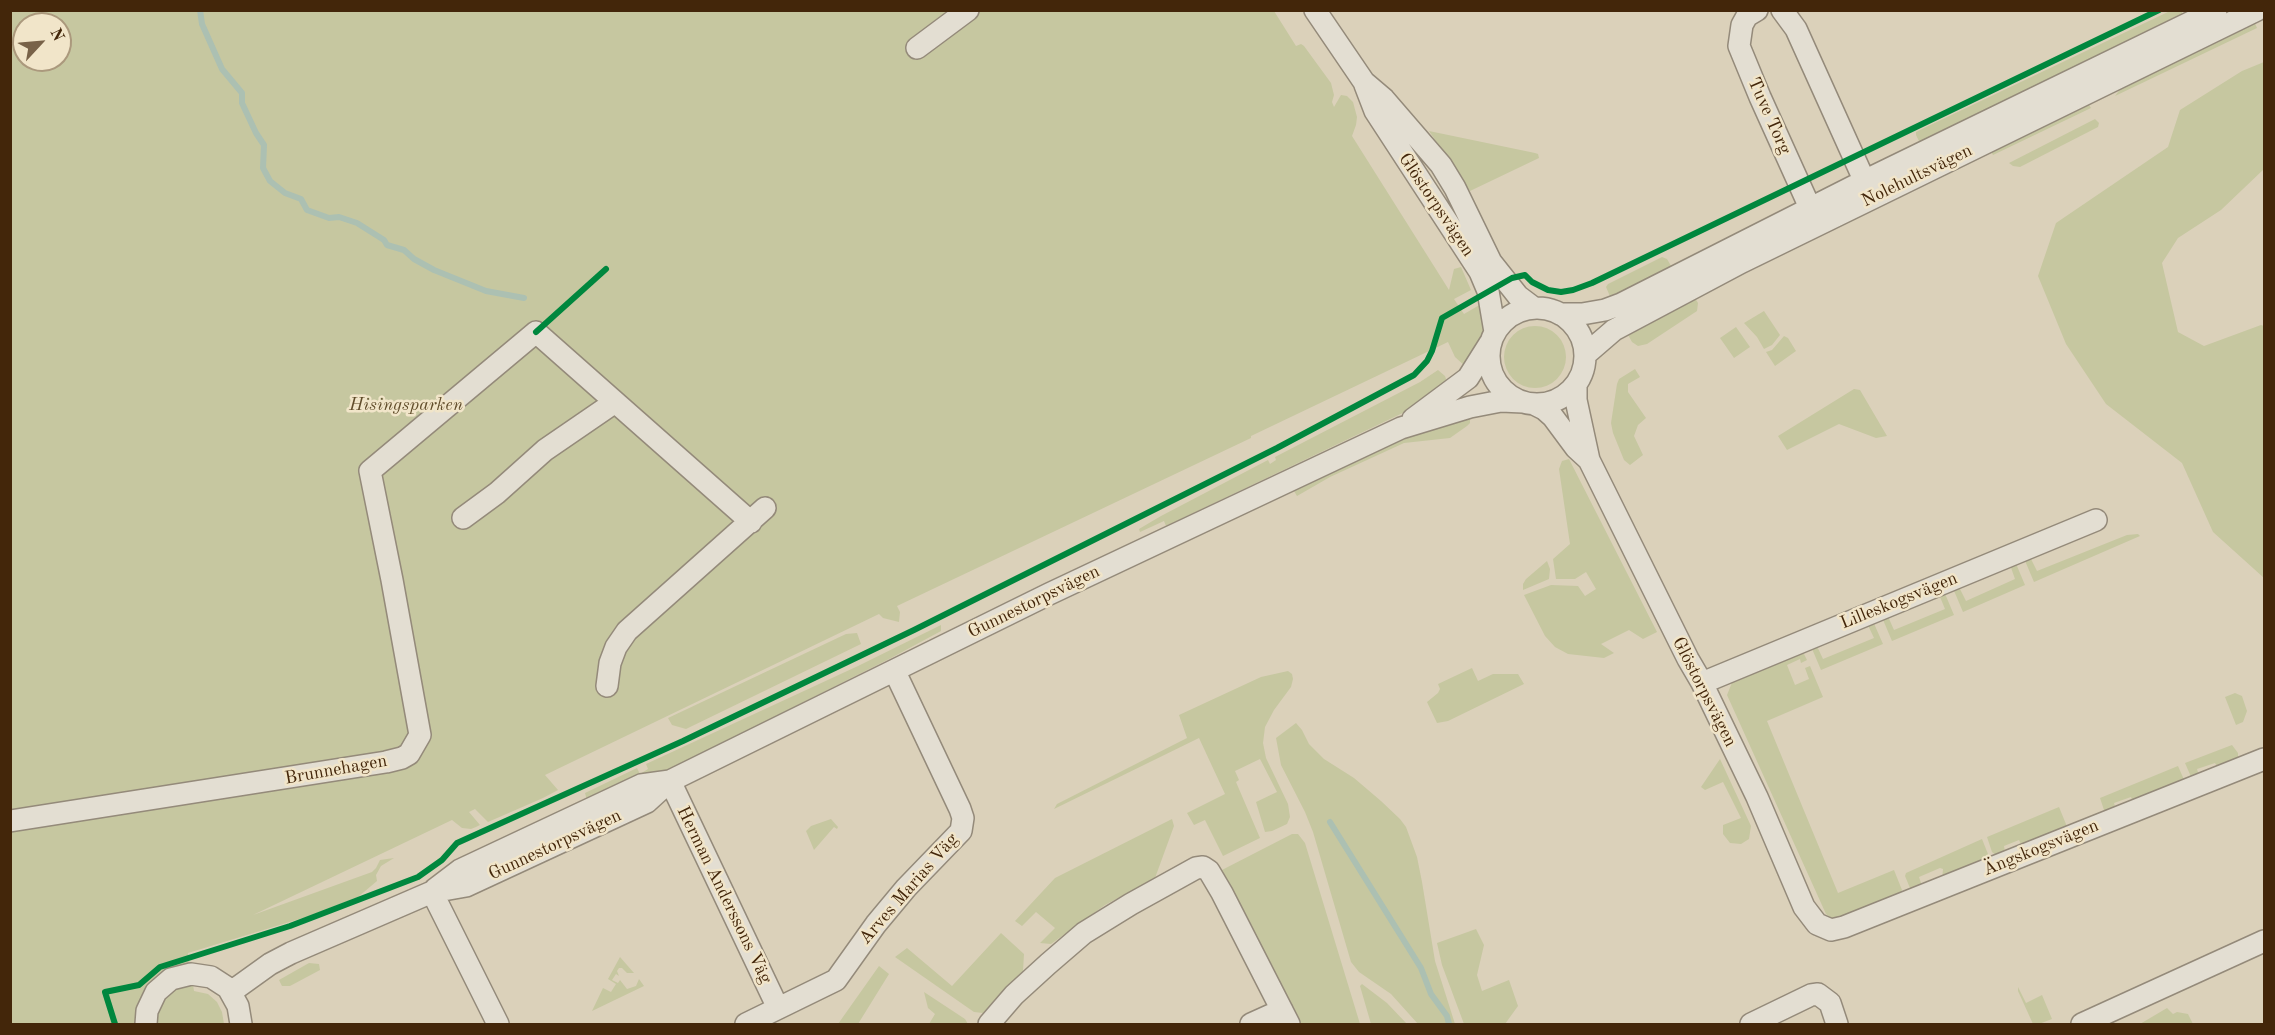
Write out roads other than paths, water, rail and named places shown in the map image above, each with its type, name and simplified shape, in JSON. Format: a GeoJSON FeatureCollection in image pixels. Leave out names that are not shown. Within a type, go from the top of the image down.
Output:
{"type":"FeatureCollection","features":[{"type":"Feature","properties":{"kind":"street"},"geometry":{"type":"LineString","coordinates":[[917,48],[968,10]]}},
{"type":"Feature","properties":{"kind":"street","name":"Glöstorpsvägen"},"geometry":{"type":"LineString","coordinates":[[1315,10],[1364,82],[1375,111],[1480,272],[1488,291],[1493,337]]}},
{"type":"Feature","properties":{"kind":"street","name":"Tuve Torg"},"geometry":{"type":"LineString","coordinates":[[1756,10],[1742,25],[1739,46],[1814,216]]}},
{"type":"Feature","properties":{"kind":"street"},"geometry":{"type":"LineString","coordinates":[[1782,10],[1796,28],[1868,190]]}},
{"type":"Feature","properties":{"kind":"street","name":"Nolehultsvägen"},"geometry":{"type":"LineString","coordinates":[[1868,190],[2216,10]]}},
{"type":"Feature","properties":{"kind":"street","name":"Nolehultsvägen"},"geometry":{"type":"LineString","coordinates":[[1534,308],[1552,310],[1560,314],[1582,314],[1605,310],[1621,304],[2257,10]]}},
{"type":"Feature","properties":{"kind":"street","name":"Glöstorpsvägen"},"geometry":{"type":"LineString","coordinates":[[1364,82],[1383,99],[1441,165],[1455,188],[1491,262],[1518,296],[1534,308]]}},
{"type":"Feature","properties":{"kind":"street","name":"Nolehultsvägen"},"geometry":{"type":"LineString","coordinates":[[1585,355],[1614,330],[1814,216]]}},
{"type":"Feature","properties":{"kind":"street"},"geometry":{"type":"LineString","coordinates":[[1534,308],[1524,309],[1508,318],[1493,337],[1489,361],[1495,379],[1510,396],[1528,403],[1553,401],[1566,394],[1576,384],[1583,370],[1585,355],[1580,334],[1568,319],[1560,314]]}},
{"type":"Feature","properties":{"kind":"street","name":"Brunnehagen"},"geometry":{"type":"LineString","coordinates":[[10,821],[386,762],[409,754],[420,735],[370,471],[536,332],[615,402]]}},
{"type":"Feature","properties":{"kind":"street","name":"Gunnestorpsvägen"},"geometry":{"type":"LineString","coordinates":[[1401,428],[1468,378],[1493,337]]}},
{"type":"Feature","properties":{"kind":"street","name":"Glöstorpsvägen"},"geometry":{"type":"LineString","coordinates":[[1576,384],[1576,400],[1589,460],[1757,797],[1796,892],[1817,924]]}},
{"type":"Feature","properties":{"kind":"street"},"geometry":{"type":"LineString","coordinates":[[463,518],[497,493],[545,450],[615,402],[758,515],[627,631],[616,647],[610,663],[607,686]]}},
{"type":"Feature","properties":{"kind":"street","name":"Gunnestorpsvägen"},"geometry":{"type":"LineString","coordinates":[[231,992],[291,953],[432,892],[460,870],[641,785],[670,781],[895,672],[1049,594],[1401,428],[1492,402],[1528,403]]}},
{"type":"Feature","properties":{"kind":"street","name":"Glöstorpsvägen"},"geometry":{"type":"LineString","coordinates":[[1528,403],[1544,409],[1553,417],[1576,448],[1589,460]]}},
{"type":"Feature","properties":{"kind":"street","name":"Lilleskogsvägen"},"geometry":{"type":"LineString","coordinates":[[1702,683],[2096,520]]}},
{"type":"Feature","properties":{"kind":"street","name":"Arves Marias Väg"},"geometry":{"type":"LineString","coordinates":[[746,1024],[836,980],[876,924],[906,888],[961,831],[963,818],[960,809],[895,672]]}},
{"type":"Feature","properties":{"kind":"street","name":"Ängskogsvägen"},"geometry":{"type":"LineString","coordinates":[[1817,924],[1831,930],[1844,927],[2265,759]]}},
{"type":"Feature","properties":{"kind":"street","name":"Herman Anderssons Väg"},"geometry":{"type":"LineString","coordinates":[[670,781],[778,1008]]}},
{"type":"Feature","properties":{"kind":"street"},"geometry":{"type":"LineString","coordinates":[[989,1024],[1023,987],[1084,933],[1131,904],[1196,868],[1203,867],[1209,871],[1222,893],[1286,1017],[1251,1024]]}},
{"type":"Feature","properties":{"kind":"street"},"geometry":{"type":"LineString","coordinates":[[432,892],[498,1024]]}},
{"type":"Feature","properties":{"kind":"street"},"geometry":{"type":"LineString","coordinates":[[2082,1024],[2265,941]]}},
{"type":"Feature","properties":{"kind":"street"},"geometry":{"type":"LineString","coordinates":[[146,1024],[147,1011],[156,992],[171,979],[191,974],[211,977],[231,992],[238,1006],[241,1024]]}},
{"type":"Feature","properties":{"kind":"street"},"geometry":{"type":"LineString","coordinates":[[1751,1024],[1818,993],[1830,1003],[1837,1024]]}},
{"type":"Feature","properties":{"kind":"waterway"},"geometry":{"type":"LineString","coordinates":[[200,10],[202,24],[222,69],[242,93],[242,103],[264,145],[263,168],[270,181],[285,193],[301,199],[307,210],[329,218],[339,217],[357,223],[384,240],[387,245],[404,250],[414,259],[434,270],[486,291],[524,298]]}},
{"type":"Feature","properties":{"kind":"waterway"},"geometry":{"type":"LineString","coordinates":[[1330,822],[1421,968],[1431,994],[1447,1016],[1449,1024]]}},
{"type":"Feature","properties":{"kind":"park label","name":"Hisingsparken"},"geometry":{"type":"Point","coordinates":[406,405]}}]}
